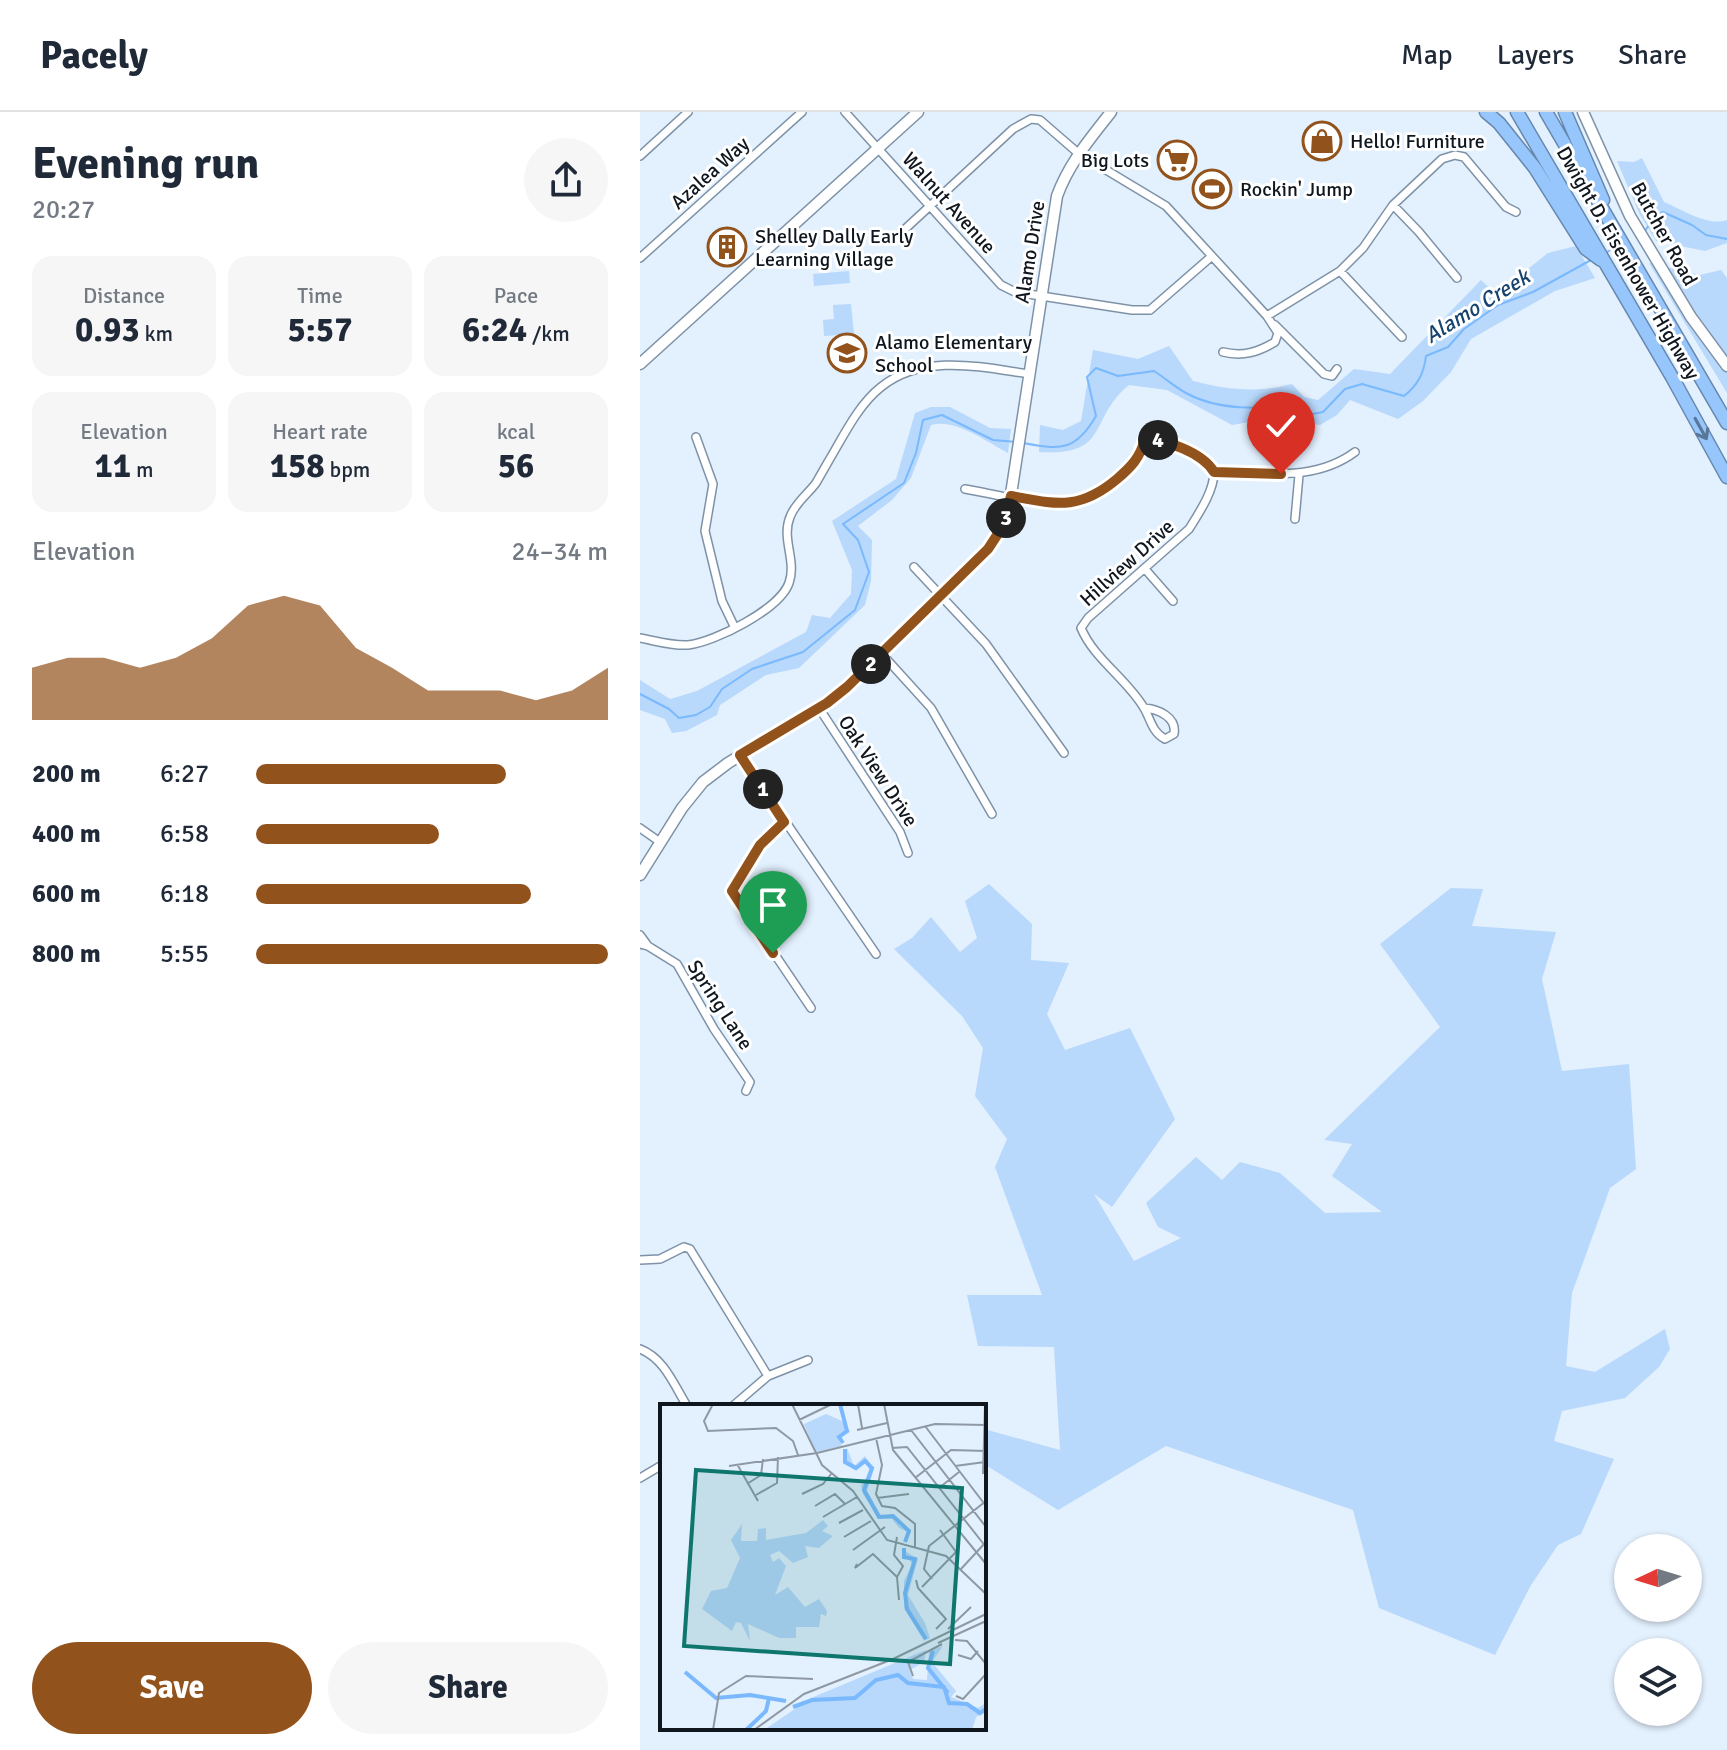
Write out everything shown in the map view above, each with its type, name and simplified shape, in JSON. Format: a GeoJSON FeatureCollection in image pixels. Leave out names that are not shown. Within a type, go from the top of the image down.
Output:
{"type":"FeatureCollection","features":[{"type":"Feature","properties":{"kind":"highway"},"geometry":{"type":"LineString","coordinates":[[1486,112],[1509,134],[1590,246]]}},
{"type":"Feature","properties":{"kind":"highway","name":"Dwight D. Eisenhower Highway"},"geometry":{"type":"LineString","coordinates":[[1517,112],[1590,246],[1607,265],[1727,477]]}},
{"type":"Feature","properties":{"kind":"highway","name":"Dwight D. Eisenhower Highway"},"geometry":{"type":"LineString","coordinates":[[1546,112],[1727,423]]}},
{"type":"Feature","properties":{"kind":"highway"},"geometry":{"type":"LineString","coordinates":[[1565,112],[1596,178],[1615,229]]}},
{"type":"Feature","properties":{"kind":"main road"},"geometry":{"type":"LineString","coordinates":[[640,364],[918,112]]}},
{"type":"Feature","properties":{"kind":"main road","name":"Alamo Drive"},"geometry":{"type":"LineString","coordinates":[[640,875],[694,792],[714,773],[834,698],[995,540],[1003,526],[1011,496],[1057,196],[1063,178],[1078,153],[1111,112]]}},
{"type":"Feature","properties":{"kind":"main road","name":"Butcher Road"},"geometry":{"type":"LineString","coordinates":[[1583,112],[1644,241],[1691,317],[1727,366]]}},
{"type":"Feature","properties":{"kind":"street"},"geometry":{"type":"LineString","coordinates":[[640,156],[688,112]]}},
{"type":"Feature","properties":{"kind":"street","name":"Azalea Way"},"geometry":{"type":"LineString","coordinates":[[643,255],[802,112]]}},
{"type":"Feature","properties":{"kind":"street","name":"Walnut Avenue"},"geometry":{"type":"LineString","coordinates":[[845,112],[1001,285],[1015,292],[1150,310],[1212,256]]}},
{"type":"Feature","properties":{"kind":"street"},"geometry":{"type":"LineString","coordinates":[[904,230],[1013,129],[1031,119],[1040,120],[1078,153],[1166,206],[1267,316],[1278,333],[1275,342],[1254,353],[1223,352]]}},
{"type":"Feature","properties":{"kind":"street"},"geometry":{"type":"LineString","coordinates":[[1267,316],[1340,271],[1363,248],[1393,205],[1442,159],[1455,155],[1469,161],[1506,207],[1516,212]]}},
{"type":"Feature","properties":{"kind":"street"},"geometry":{"type":"LineString","coordinates":[[1393,205],[1457,278]]}},
{"type":"Feature","properties":{"kind":"street"},"geometry":{"type":"LineString","coordinates":[[640,244],[643,255]]}},
{"type":"Feature","properties":{"kind":"street"},"geometry":{"type":"LineString","coordinates":[[1340,271],[1402,337]]}},
{"type":"Feature","properties":{"kind":"street"},"geometry":{"type":"LineString","coordinates":[[1273,324],[1324,374],[1332,376],[1337,369]]}},
{"type":"Feature","properties":{"kind":"street"},"geometry":{"type":"LineString","coordinates":[[640,638],[688,645],[710,640],[759,614],[782,597],[792,573],[787,539],[791,513],[815,484],[869,398],[882,386],[910,372],[949,364],[1029,374]]}},
{"type":"Feature","properties":{"kind":"street"},"geometry":{"type":"LineString","coordinates":[[696,437],[713,484],[705,531],[722,601],[734,626]]}},
{"type":"Feature","properties":{"kind":"street"},"geometry":{"type":"LineString","coordinates":[[965,489],[1053,504],[1079,502],[1092,497],[1137,461],[1145,439],[1158,440],[1199,458],[1214,472],[1299,475],[1327,468],[1355,452]]}},
{"type":"Feature","properties":{"kind":"street","name":"Hillview Drive"},"geometry":{"type":"LineString","coordinates":[[1144,708],[1081,628],[1088,618],[1189,529],[1205,500],[1214,472]]}},
{"type":"Feature","properties":{"kind":"street"},"geometry":{"type":"LineString","coordinates":[[1295,519],[1299,475]]}},
{"type":"Feature","properties":{"kind":"street"},"geometry":{"type":"LineString","coordinates":[[914,567],[986,644],[1064,753]]}},
{"type":"Feature","properties":{"kind":"street"},"geometry":{"type":"LineString","coordinates":[[1145,569],[1173,601]]}},
{"type":"Feature","properties":{"kind":"street"},"geometry":{"type":"LineString","coordinates":[[882,654],[931,708],[992,814]]}},
{"type":"Feature","properties":{"kind":"street","name":"Oak View Drive"},"geometry":{"type":"LineString","coordinates":[[819,708],[900,832],[908,853]]}},
{"type":"Feature","properties":{"kind":"street"},"geometry":{"type":"LineString","coordinates":[[1144,708],[1154,708],[1168,718],[1176,728],[1172,737],[1165,739],[1160,736],[1144,708]]}},
{"type":"Feature","properties":{"kind":"street"},"geometry":{"type":"LineString","coordinates":[[740,755],[876,954]]}},
{"type":"Feature","properties":{"kind":"street"},"geometry":{"type":"LineString","coordinates":[[784,822],[760,845],[732,891],[811,1008]]}},
{"type":"Feature","properties":{"kind":"street"},"geometry":{"type":"LineString","coordinates":[[640,828],[660,842]]}},
{"type":"Feature","properties":{"kind":"street","name":"Spring Lane"},"geometry":{"type":"LineString","coordinates":[[640,935],[644,945],[669,958],[682,972],[714,1029],[750,1082],[746,1091]]}},
{"type":"Feature","properties":{"kind":"street"},"geometry":{"type":"LineString","coordinates":[[640,1260],[660,1259],[680,1249],[690,1249],[768,1376]]}},
{"type":"Feature","properties":{"kind":"street"},"geometry":{"type":"LineString","coordinates":[[640,1349],[654,1356],[661,1364],[686,1404]]}},
{"type":"Feature","properties":{"kind":"street"},"geometry":{"type":"LineString","coordinates":[[735,1404],[768,1376],[808,1360]]}},
{"type":"Feature","properties":{"kind":"street"},"geometry":{"type":"LineString","coordinates":[[640,1478],[660,1466]]}},
{"type":"Feature","properties":{"kind":"shaded area"},"geometry":{"type":"Polygon","coordinates":[[[1642,158],[1664,202],[1703,219],[1727,220],[1727,243],[1705,251],[1656,241],[1639,213],[1617,161],[1634,162],[1642,158]]]}},
{"type":"Feature","properties":{"kind":"shaded area"},"geometry":{"type":"Polygon","coordinates":[[[1576,246],[1595,278],[1555,291],[1471,339],[1451,372],[1423,401],[1398,419],[1350,400],[1337,415],[1320,425],[1273,418],[1232,425],[1167,390],[1129,385],[1107,410],[1088,442],[1062,452],[1039,452],[1040,425],[1063,430],[1081,421],[1093,350],[1138,359],[1169,346],[1193,381],[1242,389],[1267,389],[1292,384],[1304,397],[1318,400],[1354,369],[1390,374],[1481,280],[1496,294],[1548,253],[1576,246]]]}},
{"type":"Feature","properties":{"kind":"shaded area"},"geometry":{"type":"Polygon","coordinates":[[[1649,263],[1700,275],[1721,270],[1727,278],[1727,393],[1649,263]]]}},
{"type":"Feature","properties":{"kind":"shaded area"},"geometry":{"type":"Polygon","coordinates":[[[849,271],[850,283],[814,286],[813,274],[849,271]]]}},
{"type":"Feature","properties":{"kind":"shaded area"},"geometry":{"type":"Polygon","coordinates":[[[851,304],[854,334],[824,336],[823,320],[834,319],[833,305],[851,304]]]}},
{"type":"Feature","properties":{"kind":"shaded area"},"geometry":{"type":"Polygon","coordinates":[[[931,407],[950,407],[990,428],[1011,429],[1008,453],[960,428],[931,425],[911,478],[892,500],[858,526],[872,540],[871,581],[865,605],[799,668],[766,675],[720,705],[717,715],[686,731],[672,733],[665,719],[640,710],[640,680],[670,699],[697,691],[806,632],[812,615],[830,618],[851,594],[852,570],[832,521],[896,479],[915,413],[931,407]]]}},
{"type":"Feature","properties":{"kind":"shaded area"},"geometry":{"type":"Polygon","coordinates":[[[989,884],[1032,924],[1031,960],[1069,963],[1047,1014],[1065,1050],[1130,1028],[1175,1119],[1112,1207],[1094,1194],[1134,1261],[1181,1238],[1158,1227],[1146,1203],[1196,1157],[1222,1180],[1240,1162],[1280,1173],[1325,1213],[1382,1212],[1332,1176],[1352,1144],[1324,1140],[1440,1027],[1380,944],[1451,888],[1483,889],[1472,926],[1556,932],[1542,979],[1562,1071],[1629,1064],[1636,1169],[1610,1188],[1572,1293],[1566,1366],[1595,1372],[1665,1329],[1670,1349],[1659,1367],[1625,1398],[1562,1411],[1554,1441],[1614,1459],[1581,1534],[1558,1545],[1531,1585],[1495,1655],[1379,1608],[1353,1510],[1166,1446],[1058,1510],[986,1465],[986,1430],[1060,1450],[1054,1347],[978,1346],[967,1295],[1042,1295],[995,1167],[1007,1139],[975,1096],[983,1048],[962,1016],[894,949],[912,938],[931,917],[960,952],[977,938],[965,901],[989,884]]]}},
{"type":"Feature","properties":{"kind":"waterway","name":"Alamo Creek"},"geometry":{"type":"LineString","coordinates":[[1645,231],[1655,216],[1663,212],[1706,235],[1727,239]]}},
{"type":"Feature","properties":{"kind":"waterway","name":"Alamo Creek"},"geometry":{"type":"LineString","coordinates":[[1607,252],[1619,245]]}},
{"type":"Feature","properties":{"kind":"waterway","name":"Alamo Creek"},"geometry":{"type":"LineString","coordinates":[[1023,443],[1058,447],[1082,436],[1096,416],[1087,377],[1096,368],[1118,376],[1154,371],[1198,399],[1226,406],[1254,408],[1296,405],[1307,415],[1323,412],[1345,389],[1362,384],[1404,396],[1420,378],[1426,356],[1448,347],[1464,329],[1498,305],[1533,292],[1591,260]]}},
{"type":"Feature","properties":{"kind":"waterway","name":"Alamo Creek"},"geometry":{"type":"LineString","coordinates":[[640,694],[669,709],[679,718],[696,715],[710,707],[722,689],[752,669],[803,652],[855,610],[869,572],[858,540],[843,524],[904,483],[916,453],[923,420],[942,415],[993,440],[1017,442]]}},
{"type":"Feature","properties":{"kind":"place","name":"Hello! Furniture"},"geometry":{"type":"Point","coordinates":[1322,141]}},
{"type":"Feature","properties":{"kind":"place","name":"Big Lots"},"geometry":{"type":"Point","coordinates":[1177,160]}},
{"type":"Feature","properties":{"kind":"place","name":"Rockin' Jump"},"geometry":{"type":"Point","coordinates":[1212,189]}},
{"type":"Feature","properties":{"kind":"place","name":"Shelley Dally Early Learning Village"},"geometry":{"type":"Point","coordinates":[727,247]}},
{"type":"Feature","properties":{"kind":"place","name":"Alamo Elementary School"},"geometry":{"type":"Point","coordinates":[847,353]}},
{"type":"Feature","properties":{"kind":"route"},"geometry":{"type":"LineString","coordinates":[[773,953],[732,891],[765,838],[784,822],[740,755],[827,703],[847,687],[988,549],[1003,526],[1011,496],[1053,504],[1079,502],[1092,497],[1137,461],[1145,439],[1158,440],[1199,458],[1214,472],[1281,474]]}}]}
